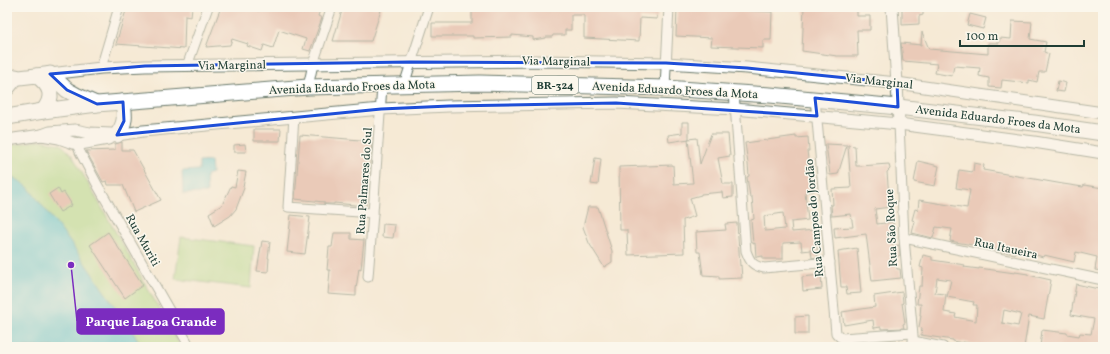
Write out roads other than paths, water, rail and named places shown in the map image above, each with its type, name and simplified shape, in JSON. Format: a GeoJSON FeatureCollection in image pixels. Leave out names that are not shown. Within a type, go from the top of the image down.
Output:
{"type":"FeatureCollection","features":[{"type":"Feature","properties":{"kind":"highway"},"geometry":{"type":"LineString","coordinates":[[43,75],[76,95],[97,104]]}},
{"type":"Feature","properties":{"kind":"highway"},"geometry":{"type":"LineString","coordinates":[[43,75],[51,97],[48,105],[43,111]]}},
{"type":"Feature","properties":{"kind":"highway","name":"Avenida Eduardo Froes da Mota"},"geometry":{"type":"LineString","coordinates":[[10,113],[43,111],[97,104],[308,87],[480,83],[665,88],[815,98],[1034,123],[1103,134]]}},
{"type":"Feature","properties":{"kind":"highway"},"geometry":{"type":"LineString","coordinates":[[117,135],[122,129],[124,121],[123,102]]}},
{"type":"Feature","properties":{"kind":"main road","name":"Via Marginal"},"geometry":{"type":"LineString","coordinates":[[10,81],[43,75]]}},
{"type":"Feature","properties":{"kind":"street"},"geometry":{"type":"LineString","coordinates":[[101,68],[119,7]]}},
{"type":"Feature","properties":{"kind":"street"},"geometry":{"type":"LineString","coordinates":[[187,66],[208,7]]}},
{"type":"Feature","properties":{"kind":"street"},"geometry":{"type":"LineString","coordinates":[[308,87],[313,64],[332,7]]}},
{"type":"Feature","properties":{"kind":"street"},"geometry":{"type":"LineString","coordinates":[[404,85],[410,62],[429,7]]}},
{"type":"Feature","properties":{"kind":"street"},"geometry":{"type":"LineString","coordinates":[[665,88],[669,7]]}},
{"type":"Feature","properties":{"kind":"street","name":"Rua São Roque"},"geometry":{"type":"LineString","coordinates":[[892,7],[904,238],[913,340]]}},
{"type":"Feature","properties":{"kind":"street","name":"Via Marginal"},"geometry":{"type":"LineString","coordinates":[[43,75],[101,68],[145,66],[539,61],[666,63],[747,68],[897,82],[1103,113]]}},
{"type":"Feature","properties":{"kind":"street","name":"Rua Palmares do Sul"},"geometry":{"type":"LineString","coordinates":[[368,277],[374,213],[382,86]]}},
{"type":"Feature","properties":{"kind":"street"},"geometry":{"type":"LineString","coordinates":[[616,103],[617,86]]}},
{"type":"Feature","properties":{"kind":"street"},"geometry":{"type":"LineString","coordinates":[[734,92],[746,251],[750,262],[759,267],[769,268],[830,262]]}},
{"type":"Feature","properties":{"kind":"street","name":"Rua Campos do Jordão"},"geometry":{"type":"LineString","coordinates":[[815,98],[835,331],[842,338],[913,340]]}},
{"type":"Feature","properties":{"kind":"street"},"geometry":{"type":"LineString","coordinates":[[42,135],[77,143],[108,139],[117,135],[143,131],[381,109],[449,106],[616,103],[816,116],[899,124],[1103,153]]}},
{"type":"Feature","properties":{"kind":"street"},"geometry":{"type":"LineString","coordinates":[[294,117],[288,207],[374,213]]}},
{"type":"Feature","properties":{"kind":"street"},"geometry":{"type":"LineString","coordinates":[[7,140],[42,135],[50,132],[77,130],[90,133],[108,133],[117,135]]}},
{"type":"Feature","properties":{"kind":"street"},"geometry":{"type":"LineString","coordinates":[[77,130],[85,136],[77,143]]}},
{"type":"Feature","properties":{"kind":"street"},"geometry":{"type":"LineString","coordinates":[[77,130],[70,136],[77,143]]}},
{"type":"Feature","properties":{"kind":"street","name":"Rua Muriti"},"geometry":{"type":"LineString","coordinates":[[77,143],[80,152],[98,186],[190,347]]}},
{"type":"Feature","properties":{"kind":"street","name":"Rua Itaueira"},"geometry":{"type":"LineString","coordinates":[[904,238],[1103,280]]}},
{"type":"Feature","properties":{"kind":"street"},"geometry":{"type":"LineString","coordinates":[[913,340],[943,347]]}},
{"type":"Feature","properties":{"kind":"water"},"geometry":{"type":"Polygon","coordinates":[[[211,161],[212,173],[206,175],[207,193],[183,194],[182,171],[199,170],[199,162],[211,161]]]}},
{"type":"Feature","properties":{"kind":"water"},"geometry":{"type":"Polygon","coordinates":[[[7,176],[18,180],[28,187],[73,246],[143,347],[7,347],[7,176]]]}},
{"type":"Feature","properties":{"kind":"place","name":"Parque Lagoa Grande"},"geometry":{"type":"Point","coordinates":[71,265]}}]}
